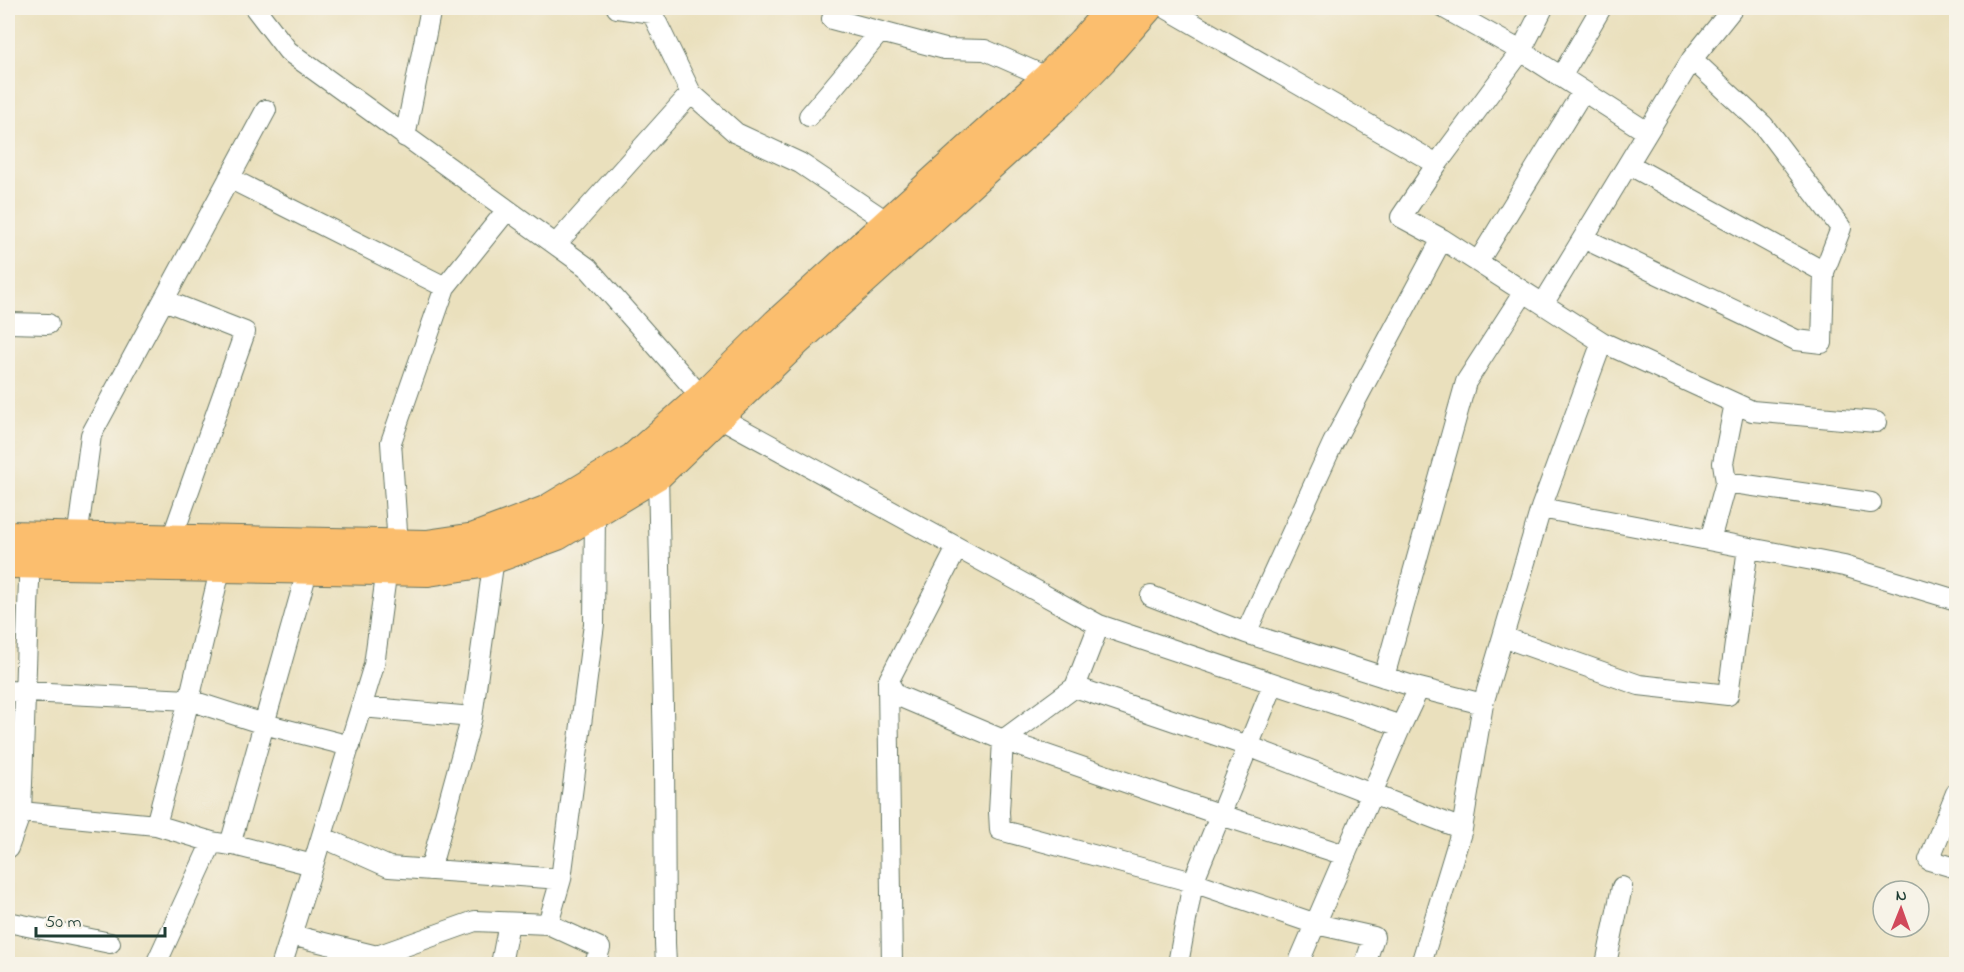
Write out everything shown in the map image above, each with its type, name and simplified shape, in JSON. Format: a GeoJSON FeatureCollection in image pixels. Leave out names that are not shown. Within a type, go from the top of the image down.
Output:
{"type":"FeatureCollection","features":[{"type":"Feature","properties":{"kind":"main road"},"geometry":{"type":"LineString","coordinates":[[19,550],[77,538],[171,541],[392,554],[429,570],[481,562],[556,534],[658,473],[710,408],[787,333],[889,224],[1049,78],[1114,8]]}},
{"type":"Feature","properties":{"kind":"main road"},"geometry":{"type":"LineString","coordinates":[[787,333],[1066,95],[1146,8]]}},
{"type":"Feature","properties":{"kind":"main road"},"geometry":{"type":"LineString","coordinates":[[19,550],[221,566],[308,568],[475,539],[546,513],[634,459],[710,408]]}},
{"type":"Feature","properties":{"kind":"street"},"geometry":{"type":"LineString","coordinates":[[255,8],[288,51],[588,268],[710,408],[957,548],[1099,625],[1401,726]]}},
{"type":"Feature","properties":{"kind":"street"},"geometry":{"type":"LineString","coordinates":[[405,136],[431,8]]}},
{"type":"Feature","properties":{"kind":"street"},"geometry":{"type":"LineString","coordinates":[[617,8],[653,10],[691,93],[736,133],[800,163],[889,224]]}},
{"type":"Feature","properties":{"kind":"street"},"geometry":{"type":"LineString","coordinates":[[1166,8],[1437,164]]}},
{"type":"Feature","properties":{"kind":"street"},"geometry":{"type":"LineString","coordinates":[[1444,8],[1521,51],[1647,132]]}},
{"type":"Feature","properties":{"kind":"street"},"geometry":{"type":"LineString","coordinates":[[1543,8],[1521,51],[1437,164],[1401,217],[1442,239],[1602,342],[1752,411],[1876,422]]}},
{"type":"Feature","properties":{"kind":"street"},"geometry":{"type":"LineString","coordinates":[[1561,77],[1601,8]]}},
{"type":"Feature","properties":{"kind":"street"},"geometry":{"type":"LineString","coordinates":[[1543,304],[1692,59],[1733,8]]}},
{"type":"Feature","properties":{"kind":"street"},"geometry":{"type":"LineString","coordinates":[[832,19],[945,49],[985,50],[1049,78]]}},
{"type":"Feature","properties":{"kind":"street"},"geometry":{"type":"LineString","coordinates":[[809,116],[880,32]]}},
{"type":"Feature","properties":{"kind":"street"},"geometry":{"type":"LineString","coordinates":[[1583,238],[1796,340],[1822,343],[1824,272],[1841,228],[1763,125],[1692,59]]}},
{"type":"Feature","properties":{"kind":"street"},"geometry":{"type":"LineString","coordinates":[[1478,262],[1582,91]]}},
{"type":"Feature","properties":{"kind":"street"},"geometry":{"type":"LineString","coordinates":[[556,244],[691,93]]}},
{"type":"Feature","properties":{"kind":"street"},"geometry":{"type":"LineString","coordinates":[[77,538],[91,435],[266,110]]}},
{"type":"Feature","properties":{"kind":"street"},"geometry":{"type":"LineString","coordinates":[[1628,164],[1824,272]]}},
{"type":"Feature","properties":{"kind":"street"},"geometry":{"type":"LineString","coordinates":[[229,178],[445,287]]}},
{"type":"Feature","properties":{"kind":"street"},"geometry":{"type":"LineString","coordinates":[[282,964],[374,665],[392,554],[391,442],[445,287],[507,210]]}},
{"type":"Feature","properties":{"kind":"street"},"geometry":{"type":"LineString","coordinates":[[1246,633],[1333,444],[1442,239]]}},
{"type":"Feature","properties":{"kind":"street"},"geometry":{"type":"LineString","coordinates":[[1384,677],[1466,382],[1524,292]]}},
{"type":"Feature","properties":{"kind":"street"},"geometry":{"type":"LineString","coordinates":[[164,300],[245,332],[171,541]]}},
{"type":"Feature","properties":{"kind":"street"},"geometry":{"type":"LineString","coordinates":[[8,322],[48,324]]}},
{"type":"Feature","properties":{"kind":"street"},"geometry":{"type":"LineString","coordinates":[[1421,964],[1462,830],[1483,704],[1541,508],[1602,342]]}},
{"type":"Feature","properties":{"kind":"street"},"geometry":{"type":"LineString","coordinates":[[1710,540],[1726,482],[1724,463],[1735,403]]}},
{"type":"Feature","properties":{"kind":"street"},"geometry":{"type":"LineString","coordinates":[[658,473],[666,964]]}},
{"type":"Feature","properties":{"kind":"street"},"geometry":{"type":"LineString","coordinates":[[1726,482],[1871,502]]}},
{"type":"Feature","properties":{"kind":"street"},"geometry":{"type":"LineString","coordinates":[[1541,508],[1844,566],[1956,600]]}},
{"type":"Feature","properties":{"kind":"street"},"geometry":{"type":"LineString","coordinates":[[548,924],[561,879],[594,624],[595,511]]}},
{"type":"Feature","properties":{"kind":"street"},"geometry":{"type":"LineString","coordinates":[[892,964],[888,682],[957,548]]}},
{"type":"Feature","properties":{"kind":"street"},"geometry":{"type":"LineString","coordinates":[[1503,637],[1639,685],[1728,695],[1748,548]]}},
{"type":"Feature","properties":{"kind":"street"},"geometry":{"type":"LineString","coordinates":[[8,848],[16,807],[19,550]]}},
{"type":"Feature","properties":{"kind":"street"},"geometry":{"type":"LineString","coordinates":[[430,870],[472,717],[494,558]]}},
{"type":"Feature","properties":{"kind":"street"},"geometry":{"type":"LineString","coordinates":[[156,825],[221,566]]}},
{"type":"Feature","properties":{"kind":"street"},"geometry":{"type":"LineString","coordinates":[[156,964],[221,843],[264,724],[308,568]]}},
{"type":"Feature","properties":{"kind":"street"},"geometry":{"type":"LineString","coordinates":[[1151,596],[1246,633],[1419,688],[1483,704]]}},
{"type":"Feature","properties":{"kind":"street"},"geometry":{"type":"LineString","coordinates":[[1003,740],[1075,687],[1099,625]]}},
{"type":"Feature","properties":{"kind":"street"},"geometry":{"type":"LineString","coordinates":[[888,682],[896,695],[1003,740],[1221,815],[1346,855]]}},
{"type":"Feature","properties":{"kind":"street"},"geometry":{"type":"LineString","coordinates":[[1178,964],[1194,882],[1273,685]]}},
{"type":"Feature","properties":{"kind":"street"},"geometry":{"type":"LineString","coordinates":[[1075,687],[1248,746],[1462,830]]}},
{"type":"Feature","properties":{"kind":"street"},"geometry":{"type":"LineString","coordinates":[[1298,964],[1419,688]]}},
{"type":"Feature","properties":{"kind":"street"},"geometry":{"type":"LineString","coordinates":[[16,691],[189,700],[264,724],[350,746]]}},
{"type":"Feature","properties":{"kind":"street"},"geometry":{"type":"LineString","coordinates":[[362,707],[472,717]]}},
{"type":"Feature","properties":{"kind":"street"},"geometry":{"type":"LineString","coordinates":[[1003,740],[1000,830],[1194,882],[1316,924],[1374,937],[1365,964]]}},
{"type":"Feature","properties":{"kind":"street"},"geometry":{"type":"LineString","coordinates":[[1956,793],[1929,860],[1956,867]]}},
{"type":"Feature","properties":{"kind":"street"},"geometry":{"type":"LineString","coordinates":[[16,807],[156,825],[313,865]]}},
{"type":"Feature","properties":{"kind":"street"},"geometry":{"type":"LineString","coordinates":[[322,837],[389,867],[561,879]]}},
{"type":"Feature","properties":{"kind":"street"},"geometry":{"type":"LineString","coordinates":[[1606,964],[1622,887]]}},
{"type":"Feature","properties":{"kind":"street"},"geometry":{"type":"LineString","coordinates":[[291,934],[377,956],[475,921],[548,924],[600,948],[595,964]]}},
{"type":"Feature","properties":{"kind":"street"},"geometry":{"type":"LineString","coordinates":[[8,922],[110,943]]}},
{"type":"Feature","properties":{"kind":"street"},"geometry":{"type":"LineString","coordinates":[[501,964],[509,923]]}}]}
